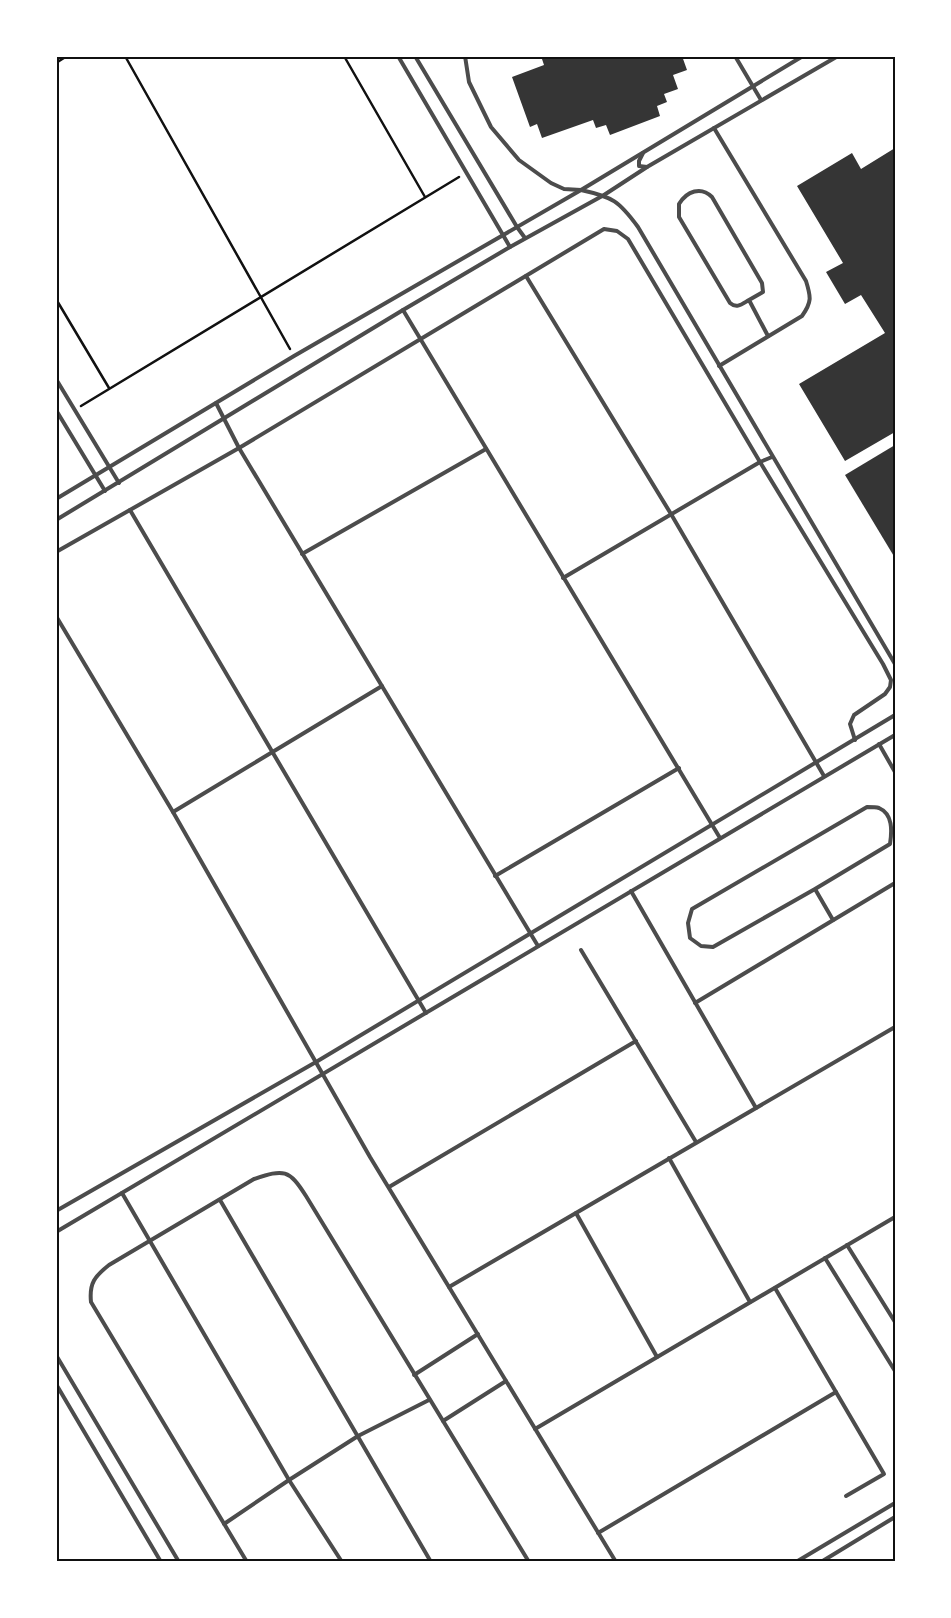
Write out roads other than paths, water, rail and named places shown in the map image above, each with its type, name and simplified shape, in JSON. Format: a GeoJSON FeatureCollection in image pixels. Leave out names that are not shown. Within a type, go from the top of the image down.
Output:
{"type":"FeatureCollection","features":[{"type":"Feature","properties":{"kind":"lane"},"geometry":{"type":"LineString","coordinates":[[398,56],[510,247]]}},
{"type":"Feature","properties":{"kind":"lane"},"geometry":{"type":"LineString","coordinates":[[415,56],[525,238]]}},
{"type":"Feature","properties":{"kind":"lane"},"geometry":{"type":"LineString","coordinates":[[465,56],[469,82],[491,128],[519,160],[551,183],[564,189],[581,190],[604,195],[618,203],[638,227],[895,664]]}},
{"type":"Feature","properties":{"kind":"lane"},"geometry":{"type":"LineString","coordinates":[[56,499],[294,356],[581,190],[803,56]]}},
{"type":"Feature","properties":{"kind":"lane"},"geometry":{"type":"LineString","coordinates":[[56,520],[403,310],[525,238],[604,195],[646,167],[838,56]]}},
{"type":"Feature","properties":{"kind":"lane"},"geometry":{"type":"LineString","coordinates":[[736,57],[761,100]]}},
{"type":"Feature","properties":{"kind":"lane"},"geometry":{"type":"LineString","coordinates":[[714,128],[806,281],[810,295],[808,307],[802,316],[719,366]]}},
{"type":"Feature","properties":{"kind":"lane"},"geometry":{"type":"LineString","coordinates":[[643,153],[639,166],[646,167]]}},
{"type":"Feature","properties":{"kind":"lane"},"geometry":{"type":"LineString","coordinates":[[700,190],[707,192],[712,197],[732,231],[764,287],[763,292],[749,300],[738,307],[733,306],[679,217],[679,204],[687,194],[700,190]]}},
{"type":"Feature","properties":{"kind":"lane"},"geometry":{"type":"LineString","coordinates":[[56,552],[239,448],[604,229],[617,231],[628,239],[760,462],[883,664],[890,680],[890,687],[885,694],[854,715],[850,724],[855,740]]}},
{"type":"Feature","properties":{"kind":"lane"},"geometry":{"type":"LineString","coordinates":[[526,276],[672,514],[824,776]]}},
{"type":"Feature","properties":{"kind":"lane"},"geometry":{"type":"LineString","coordinates":[[749,300],[768,336]]}},
{"type":"Feature","properties":{"kind":"lane"},"geometry":{"type":"LineString","coordinates":[[403,310],[720,838]]}},
{"type":"Feature","properties":{"kind":"lane"},"geometry":{"type":"LineString","coordinates":[[56,379],[119,483]]}},
{"type":"Feature","properties":{"kind":"lane"},"geometry":{"type":"LineString","coordinates":[[216,403],[239,448],[538,946]]}},
{"type":"Feature","properties":{"kind":"lane"},"geometry":{"type":"LineString","coordinates":[[56,410],[105,491]]}},
{"type":"Feature","properties":{"kind":"lane"},"geometry":{"type":"LineString","coordinates":[[302,554],[486,449]]}},
{"type":"Feature","properties":{"kind":"lane"},"geometry":{"type":"LineString","coordinates":[[563,578],[760,462],[772,457]]}},
{"type":"Feature","properties":{"kind":"lane"},"geometry":{"type":"LineString","coordinates":[[130,510],[426,1013]]}},
{"type":"Feature","properties":{"kind":"lane"},"geometry":{"type":"LineString","coordinates":[[56,616],[172,812],[388,1187],[616,1562]]}},
{"type":"Feature","properties":{"kind":"lane"},"geometry":{"type":"LineString","coordinates":[[172,812],[382,686]]}},
{"type":"Feature","properties":{"kind":"lane"},"geometry":{"type":"LineString","coordinates":[[56,1211],[316,1062],[895,715]]}},
{"type":"Feature","properties":{"kind":"lane"},"geometry":{"type":"LineString","coordinates":[[56,1232],[895,735]]}},
{"type":"Feature","properties":{"kind":"lane"},"geometry":{"type":"LineString","coordinates":[[879,744],[895,772]]}},
{"type":"Feature","properties":{"kind":"lane"},"geometry":{"type":"LineString","coordinates":[[495,876],[679,768]]}},
{"type":"Feature","properties":{"kind":"lane"},"geometry":{"type":"LineString","coordinates":[[867,807],[879,808],[890,818],[892,830],[890,844],[815,889],[713,948],[701,946],[690,938],[688,923],[692,909],[867,807]]}},
{"type":"Feature","properties":{"kind":"lane"},"geometry":{"type":"LineString","coordinates":[[695,1002],[895,883]]}},
{"type":"Feature","properties":{"kind":"lane"},"geometry":{"type":"LineString","coordinates":[[815,889],[833,920]]}},
{"type":"Feature","properties":{"kind":"lane"},"geometry":{"type":"LineString","coordinates":[[631,891],[756,1108]]}},
{"type":"Feature","properties":{"kind":"lane"},"geometry":{"type":"LineString","coordinates":[[581,950],[696,1142]]}},
{"type":"Feature","properties":{"kind":"lane"},"geometry":{"type":"LineString","coordinates":[[449,1287],[895,1027]]}},
{"type":"Feature","properties":{"kind":"lane"},"geometry":{"type":"LineString","coordinates":[[388,1187],[636,1041]]}},
{"type":"Feature","properties":{"kind":"lane"},"geometry":{"type":"LineString","coordinates":[[669,1158],[750,1302]]}},
{"type":"Feature","properties":{"kind":"lane"},"geometry":{"type":"LineString","coordinates":[[247,1562],[91,1302],[90,1294],[96,1276],[109,1264],[254,1179],[282,1172],[291,1176],[306,1196],[529,1562]]}},
{"type":"Feature","properties":{"kind":"lane"},"geometry":{"type":"LineString","coordinates":[[122,1193],[289,1480],[342,1562]]}},
{"type":"Feature","properties":{"kind":"lane"},"geometry":{"type":"LineString","coordinates":[[220,1200],[431,1562]]}},
{"type":"Feature","properties":{"kind":"lane"},"geometry":{"type":"LineString","coordinates":[[576,1213],[657,1357]]}},
{"type":"Feature","properties":{"kind":"lane"},"geometry":{"type":"LineString","coordinates":[[535,1429],[895,1217]]}},
{"type":"Feature","properties":{"kind":"lane"},"geometry":{"type":"LineString","coordinates":[[847,1245],[895,1322]]}},
{"type":"Feature","properties":{"kind":"lane"},"geometry":{"type":"LineString","coordinates":[[825,1258],[895,1372]]}},
{"type":"Feature","properties":{"kind":"lane"},"geometry":{"type":"LineString","coordinates":[[775,1288],[884,1474],[846,1496]]}},
{"type":"Feature","properties":{"kind":"lane"},"geometry":{"type":"LineString","coordinates":[[414,1374],[478,1334]]}},
{"type":"Feature","properties":{"kind":"lane"},"geometry":{"type":"LineString","coordinates":[[56,1355],[179,1562]]}},
{"type":"Feature","properties":{"kind":"lane"},"geometry":{"type":"LineString","coordinates":[[443,1422],[506,1381]]}},
{"type":"Feature","properties":{"kind":"lane"},"geometry":{"type":"LineString","coordinates":[[56,1384],[161,1562]]}},
{"type":"Feature","properties":{"kind":"lane"},"geometry":{"type":"LineString","coordinates":[[598,1533],[836,1392]]}},
{"type":"Feature","properties":{"kind":"lane"},"geometry":{"type":"LineString","coordinates":[[224,1524],[358,1436],[429,1400]]}},
{"type":"Feature","properties":{"kind":"lane"},"geometry":{"type":"LineString","coordinates":[[796,1562],[895,1503]]}},
{"type":"Feature","properties":{"kind":"lane"},"geometry":{"type":"LineString","coordinates":[[820,1562],[895,1517]]}}]}
